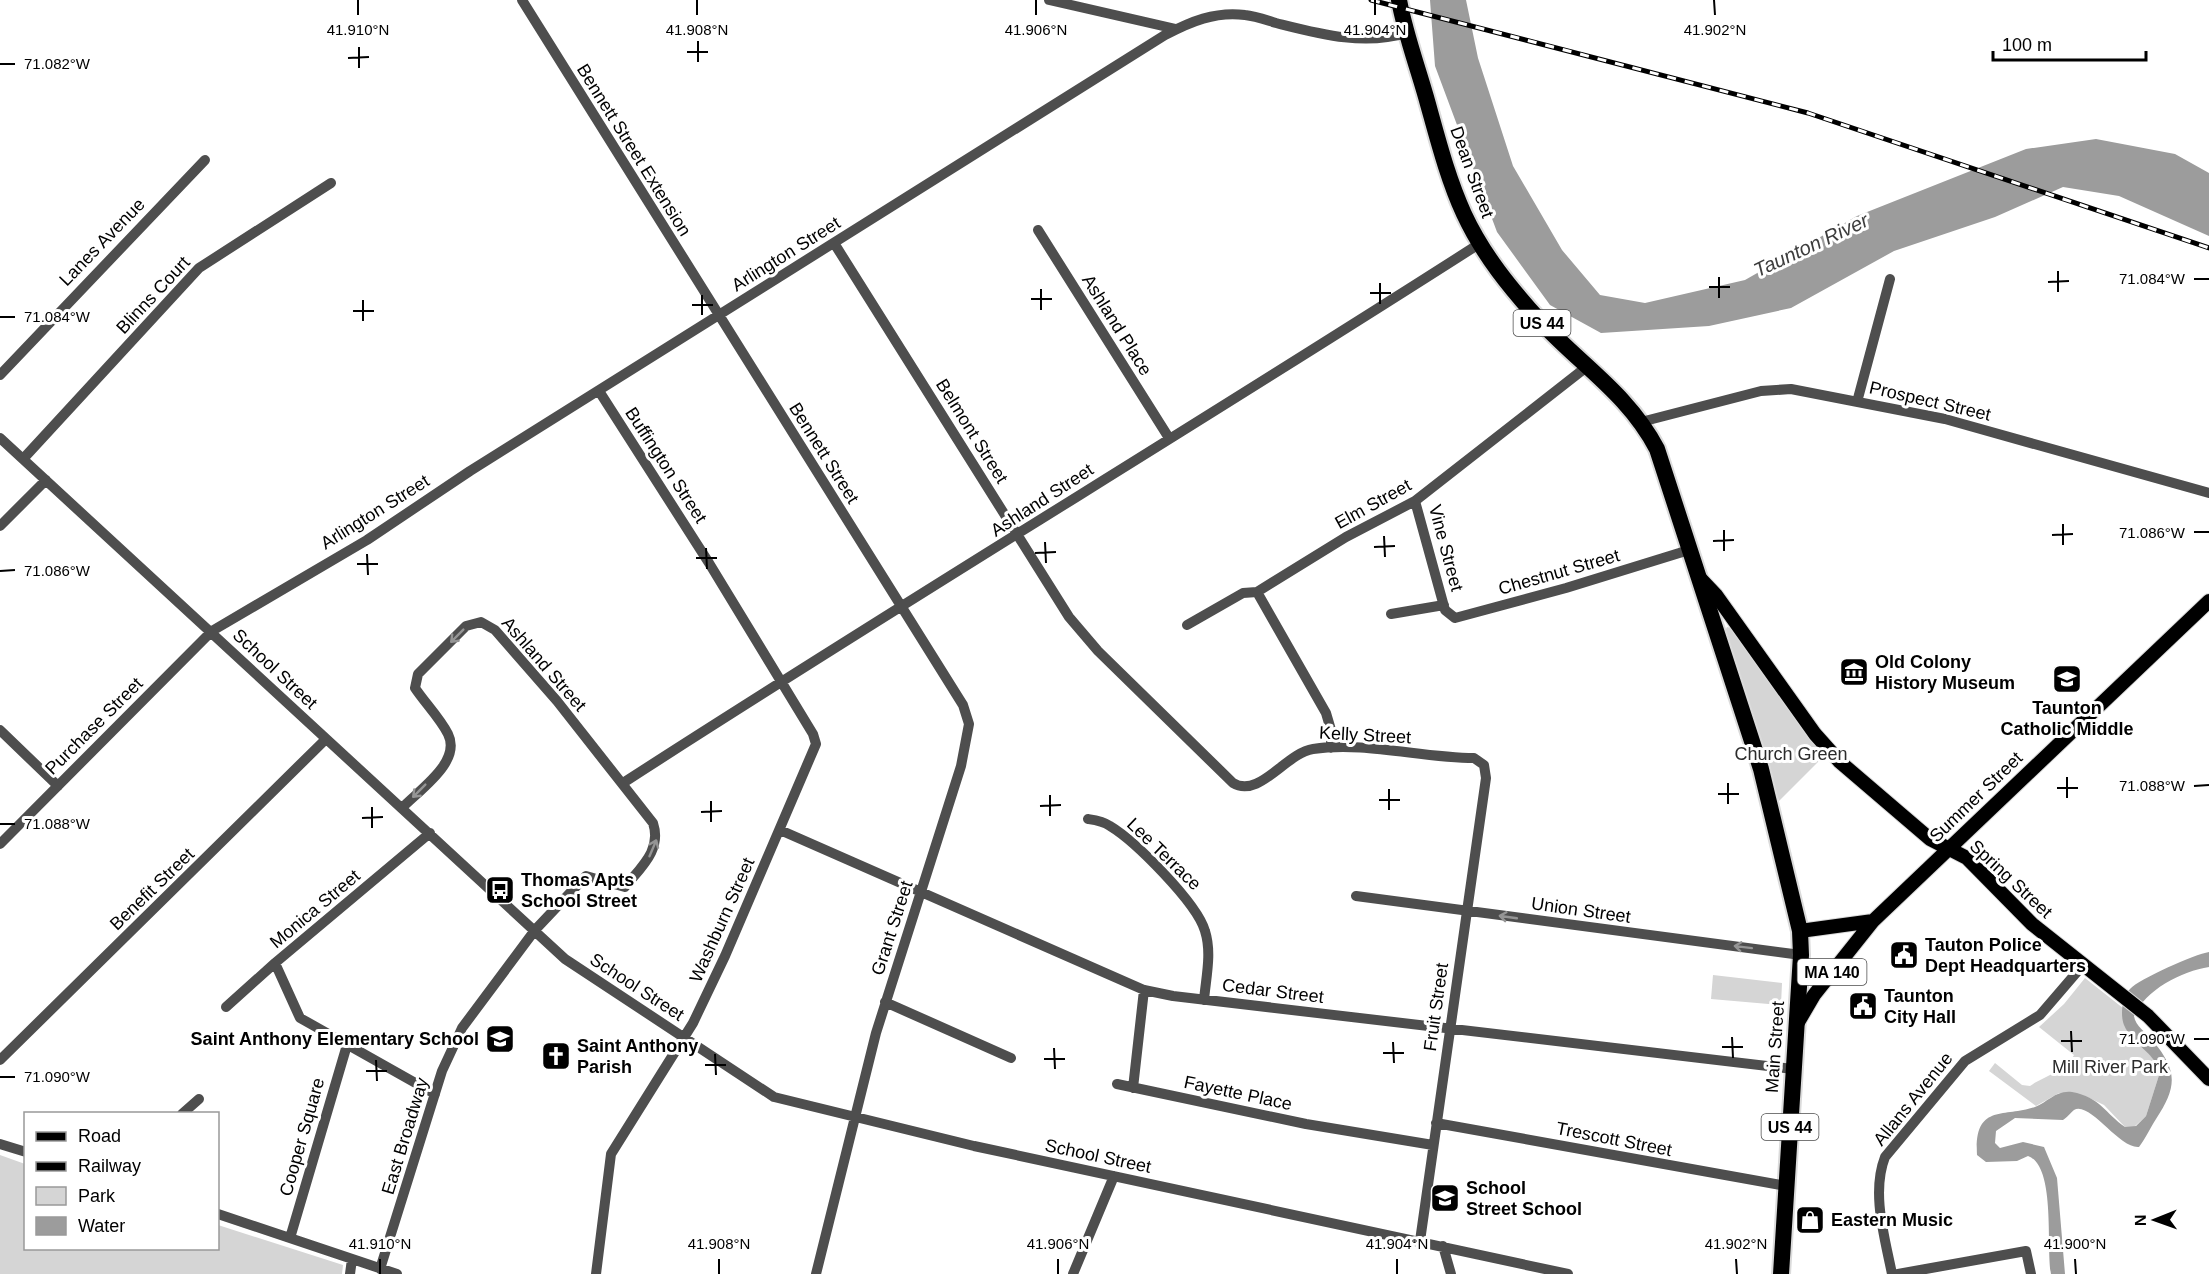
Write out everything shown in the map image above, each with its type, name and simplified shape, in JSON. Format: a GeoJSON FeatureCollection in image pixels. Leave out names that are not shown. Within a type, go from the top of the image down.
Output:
{"type":"FeatureCollection","features":[{"type":"Feature","properties":{"kind":"highway","name":"Dean Street"},"geometry":{"type":"LineString","coordinates":[[1399,0],[1446,166],[1462,212],[1479,244],[1503,278],[1543,323],[1622,398],[1641,423],[1661,459],[1697,574]]}},
{"type":"Feature","properties":{"kind":"highway","name":"US 44"},"geometry":{"type":"LineString","coordinates":[[1697,574],[1761,769],[1800,931]]}},
{"type":"Feature","properties":{"kind":"highway","name":"Main Street"},"geometry":{"type":"LineString","coordinates":[[1781,1274],[1801,955],[1800,931]]}},
{"type":"Feature","properties":{"kind":"main road"},"geometry":{"type":"LineString","coordinates":[[1697,574],[1716,595],[1830,752],[1867,787],[1930,839],[1949,848]]}},
{"type":"Feature","properties":{"kind":"main road","name":"Summer Street"},"geometry":{"type":"LineString","coordinates":[[1796,1027],[1814,995],[1874,921],[2209,601]]}},
{"type":"Feature","properties":{"kind":"main road","name":"Spring Street"},"geometry":{"type":"LineString","coordinates":[[1949,848],[1967,858],[2032,924],[2148,1016],[2209,1079]]}},
{"type":"Feature","properties":{"kind":"main road"},"geometry":{"type":"LineString","coordinates":[[1800,931],[1874,921]]}},
{"type":"Feature","properties":{"kind":"main road"},"geometry":{"type":"LineString","coordinates":[[1834,926],[1847,937],[1848,947],[1844,957]]}},
{"type":"Feature","properties":{"kind":"street","name":"Bennett Street Extension"},"geometry":{"type":"LineString","coordinates":[[522,0],[717,316]]}},
{"type":"Feature","properties":{"kind":"street"},"geometry":{"type":"LineString","coordinates":[[1049,0],[1176,29]]}},
{"type":"Feature","properties":{"kind":"street","name":"Arlington Street"},"geometry":{"type":"LineString","coordinates":[[212,632],[366,540],[470,471],[1176,29],[1206,17],[1245,15],[1308,31],[1366,41],[1378,41],[1407,33]]}},
{"type":"Feature","properties":{"kind":"street","name":"Lanes Avenue"},"geometry":{"type":"LineString","coordinates":[[0,375],[205,160]]}},
{"type":"Feature","properties":{"kind":"street","name":"Blinns Court"},"geometry":{"type":"LineString","coordinates":[[22,459],[199,268],[331,183]]}},
{"type":"Feature","properties":{"kind":"street","name":"Ashland Place"},"geometry":{"type":"LineString","coordinates":[[1038,230],[1169,438]]}},
{"type":"Feature","properties":{"kind":"street","name":"Belmont Street"},"geometry":{"type":"LineString","coordinates":[[834,243],[1069,617],[1098,651],[1226,777],[1239,786]]}},
{"type":"Feature","properties":{"kind":"street","name":"Ashland Street"},"geometry":{"type":"LineString","coordinates":[[623,783],[780,680],[901,608],[1169,438],[1324,344],[1479,244]]}},
{"type":"Feature","properties":{"kind":"street"},"geometry":{"type":"LineString","coordinates":[[1857,402],[1890,279]]}},
{"type":"Feature","properties":{"kind":"street","name":"Bennett Street"},"geometry":{"type":"LineString","coordinates":[[717,316],[901,608]]}},
{"type":"Feature","properties":{"kind":"street","name":"Elm Street"},"geometry":{"type":"LineString","coordinates":[[1187,625],[1243,593],[1257,592],[1346,537],[1415,501],[1589,365]]}},
{"type":"Feature","properties":{"kind":"street","name":"Prospect Street"},"geometry":{"type":"LineString","coordinates":[[1641,423],[1780,388],[1945,419],[2209,493]]}},
{"type":"Feature","properties":{"kind":"street","name":"Buffington Street"},"geometry":{"type":"LineString","coordinates":[[599,391],[710,563],[780,680]]}},
{"type":"Feature","properties":{"kind":"street","name":"School Street"},"geometry":{"type":"LineString","coordinates":[[0,438],[573,964],[774,1097],[856,1118],[1113,1176],[1568,1274]]}},
{"type":"Feature","properties":{"kind":"street"},"geometry":{"type":"LineString","coordinates":[[0,526],[46,480]]}},
{"type":"Feature","properties":{"kind":"street","name":"Vine Street"},"geometry":{"type":"LineString","coordinates":[[1415,501],[1444,605]]}},
{"type":"Feature","properties":{"kind":"street","name":"Chestnut Street"},"geometry":{"type":"LineString","coordinates":[[1444,605],[1449,616],[1462,617],[1689,550]]}},
{"type":"Feature","properties":{"kind":"street"},"geometry":{"type":"LineString","coordinates":[[1257,592],[1326,713],[1331,730],[1331,748]]}},
{"type":"Feature","properties":{"kind":"street"},"geometry":{"type":"LineString","coordinates":[[1391,614],[1444,605]]}},
{"type":"Feature","properties":{"kind":"street","name":"Grant Street"},"geometry":{"type":"LineString","coordinates":[[816,1274],[885,1002],[961,766],[969,724],[963,705],[901,608]]}},
{"type":"Feature","properties":{"kind":"street","name":"Ashland Street"},"geometry":{"type":"LineString","coordinates":[[402,808],[444,767],[451,748],[447,731],[415,688],[415,681],[418,674],[466,626],[481,622],[495,630],[623,783],[653,823],[657,838],[651,855],[625,887],[586,876],[535,930]]}},
{"type":"Feature","properties":{"kind":"street","name":"Purchase Street"},"geometry":{"type":"LineString","coordinates":[[0,844],[212,632]]}},
{"type":"Feature","properties":{"kind":"street","name":"Washburn Street"},"geometry":{"type":"LineString","coordinates":[[596,1274],[611,1154],[684,1038],[722,963],[816,744],[813,734],[780,680]]}},
{"type":"Feature","properties":{"kind":"street"},"geometry":{"type":"LineString","coordinates":[[0,730],[58,786]]}},
{"type":"Feature","properties":{"kind":"street","name":"Benefit Street"},"geometry":{"type":"LineString","coordinates":[[0,1060],[326,739]]}},
{"type":"Feature","properties":{"kind":"street","name":"Kelly Street"},"geometry":{"type":"LineString","coordinates":[[1239,786],[1247,787],[1258,784],[1287,761],[1307,750],[1331,748],[1474,758],[1484,765],[1486,778]]}},
{"type":"Feature","properties":{"kind":"street","name":"Fruit Street"},"geometry":{"type":"LineString","coordinates":[[1420,1241],[1486,778]]}},
{"type":"Feature","properties":{"kind":"street","name":"Lee Terrace"},"geometry":{"type":"LineString","coordinates":[[1088,819],[1104,823],[1122,835],[1192,903],[1208,940],[1204,1000]]}},
{"type":"Feature","properties":{"kind":"street","name":"Cedar Street"},"geometry":{"type":"LineString","coordinates":[[780,830],[1144,990],[1204,1000],[1450,1027],[1793,1069]]}},
{"type":"Feature","properties":{"kind":"street","name":"Monica Street"},"geometry":{"type":"LineString","coordinates":[[430,833],[275,963],[300,1018],[435,1094]]}},
{"type":"Feature","properties":{"kind":"street","name":"Union Street"},"geometry":{"type":"LineString","coordinates":[[1356,896],[1801,955]]}},
{"type":"Feature","properties":{"kind":"street","name":"East Broadway"},"geometry":{"type":"LineString","coordinates":[[380,1269],[446,1060],[462,1028],[535,930]]}},
{"type":"Feature","properties":{"kind":"street"},"geometry":{"type":"LineString","coordinates":[[226,1007],[275,963]]}},
{"type":"Feature","properties":{"kind":"street","name":"Allans Avenue"},"geometry":{"type":"LineString","coordinates":[[1892,1274],[1880,1202],[1882,1171],[1887,1154],[1965,1061],[2040,1015],[2083,964]]}},
{"type":"Feature","properties":{"kind":"street"},"geometry":{"type":"LineString","coordinates":[[1133,1088],[1144,990]]}},
{"type":"Feature","properties":{"kind":"street"},"geometry":{"type":"LineString","coordinates":[[885,1002],[1011,1058]]}},
{"type":"Feature","properties":{"kind":"street","name":"Cooper Square"},"geometry":{"type":"LineString","coordinates":[[290,1238],[347,1045]]}},
{"type":"Feature","properties":{"kind":"street","name":"Fayette Place"},"geometry":{"type":"LineString","coordinates":[[1117,1084],[1306,1124],[1433,1145]]}},
{"type":"Feature","properties":{"kind":"street"},"geometry":{"type":"LineString","coordinates":[[183,1112],[199,1099]]}},
{"type":"Feature","properties":{"kind":"street","name":"Trescott Street"},"geometry":{"type":"LineString","coordinates":[[1436,1123],[1786,1186]]}},
{"type":"Feature","properties":{"kind":"street"},"geometry":{"type":"LineString","coordinates":[[0,1144],[24,1151]]}},
{"type":"Feature","properties":{"kind":"street"},"geometry":{"type":"LineString","coordinates":[[1072,1274],[1113,1176]]}},
{"type":"Feature","properties":{"kind":"street"},"geometry":{"type":"LineString","coordinates":[[219,1214],[397,1274]]}},
{"type":"Feature","properties":{"kind":"street"},"geometry":{"type":"LineString","coordinates":[[1443,1246],[1451,1274]]}},
{"type":"Feature","properties":{"kind":"street"},"geometry":{"type":"LineString","coordinates":[[1898,1274],[2026,1251],[2031,1274]]}},
{"type":"Feature","properties":{"kind":"street"},"geometry":{"type":"LineString","coordinates":[[350,1274],[352,1259]]}},
{"type":"Feature","properties":{"kind":"green space","name":"Church Green"},"geometry":{"type":"Polygon","coordinates":[[[1727,627],[1731,628],[1824,756],[1779,801],[1724,633],[1727,627]]]}},
{"type":"Feature","properties":{"kind":"green space"},"geometry":{"type":"Polygon","coordinates":[[[1713,975],[1782,983],[1781,1005],[1711,999],[1713,975]]]}},
{"type":"Feature","properties":{"kind":"green space","name":"Mill River Park"},"geometry":{"type":"Polygon","coordinates":[[[2085,978],[2123,1008],[2128,1026],[2156,1063],[2160,1072],[2146,1116],[2133,1128],[2125,1127],[2104,1105],[2087,1097],[2059,1093],[2036,1106],[1989,1071],[1995,1063],[2022,1085],[2030,1086],[2070,1061],[2074,1055],[2039,1027],[2064,1004],[2085,978]]]}},
{"type":"Feature","properties":{"kind":"green space"},"geometry":{"type":"Polygon","coordinates":[[[0,1155],[24,1164],[24,1250],[219,1250],[219,1225],[343,1265],[342,1274],[0,1274],[0,1155]]]}},
{"type":"Feature","properties":{"kind":"water","name":"Taunton River"},"geometry":{"type":"Polygon","coordinates":[[[1430,0],[1466,0],[1478,58],[1513,166],[1562,250],[1600,295],[1645,303],[1745,280],[1857,216],[2026,149],[2096,139],[2175,154],[2209,173],[2209,236],[2119,196],[2063,187],[1995,217],[1894,251],[1791,308],[1709,326],[1601,333],[1550,305],[1497,232],[1435,66],[1430,0]]]}},
{"type":"Feature","properties":{"kind":"water"},"geometry":{"type":"Polygon","coordinates":[[[2209,952],[2209,967],[2176,977],[2155,990],[2134,1016],[2139,1026],[2167,1061],[2172,1079],[2168,1098],[2139,1147],[2131,1146],[2123,1141],[2096,1118],[2081,1109],[2074,1110],[2063,1120],[2015,1118],[1996,1131],[1995,1143],[2000,1148],[2023,1142],[2044,1147],[2057,1178],[2065,1274],[2051,1274],[2048,1208],[2043,1175],[2037,1163],[2028,1156],[2017,1161],[1986,1162],[1977,1155],[1977,1138],[1980,1127],[1993,1116],[2035,1107],[2066,1092],[2082,1094],[2096,1102],[2125,1127],[2136,1126],[2146,1116],[2160,1072],[2153,1059],[2132,1038],[2124,1025],[2122,1011],[2125,997],[2135,985],[2155,973],[2209,952]]]}},
{"type":"Feature","properties":{"kind":"railway"},"geometry":{"type":"LineString","coordinates":[[1371,0],[1808,113],[2209,248]]}},
{"type":"Feature","properties":{"kind":"place","name":"Old Colony History Museum"},"geometry":{"type":"Point","coordinates":[1854,672]}},
{"type":"Feature","properties":{"kind":"place","name":"Taunton Catholic Middle"},"geometry":{"type":"Point","coordinates":[2067,679]}},
{"type":"Feature","properties":{"kind":"place","name":"Thomas Apts School Street"},"geometry":{"type":"Point","coordinates":[500,890]}},
{"type":"Feature","properties":{"kind":"place","name":"Tauton Police Dept Headquarters"},"geometry":{"type":"Point","coordinates":[1904,955]}},
{"type":"Feature","properties":{"kind":"place","name":"Taunton City Hall"},"geometry":{"type":"Point","coordinates":[1863,1006]}},
{"type":"Feature","properties":{"kind":"place","name":"Saint Anthony Elementary School"},"geometry":{"type":"Point","coordinates":[500,1039]}},
{"type":"Feature","properties":{"kind":"place","name":"Saint Anthony Parish"},"geometry":{"type":"Point","coordinates":[556,1056]}},
{"type":"Feature","properties":{"kind":"place","name":"School Street School"},"geometry":{"type":"Point","coordinates":[1445,1198]}},
{"type":"Feature","properties":{"kind":"place","name":"Eastern Music"},"geometry":{"type":"Point","coordinates":[1810,1220]}}]}
